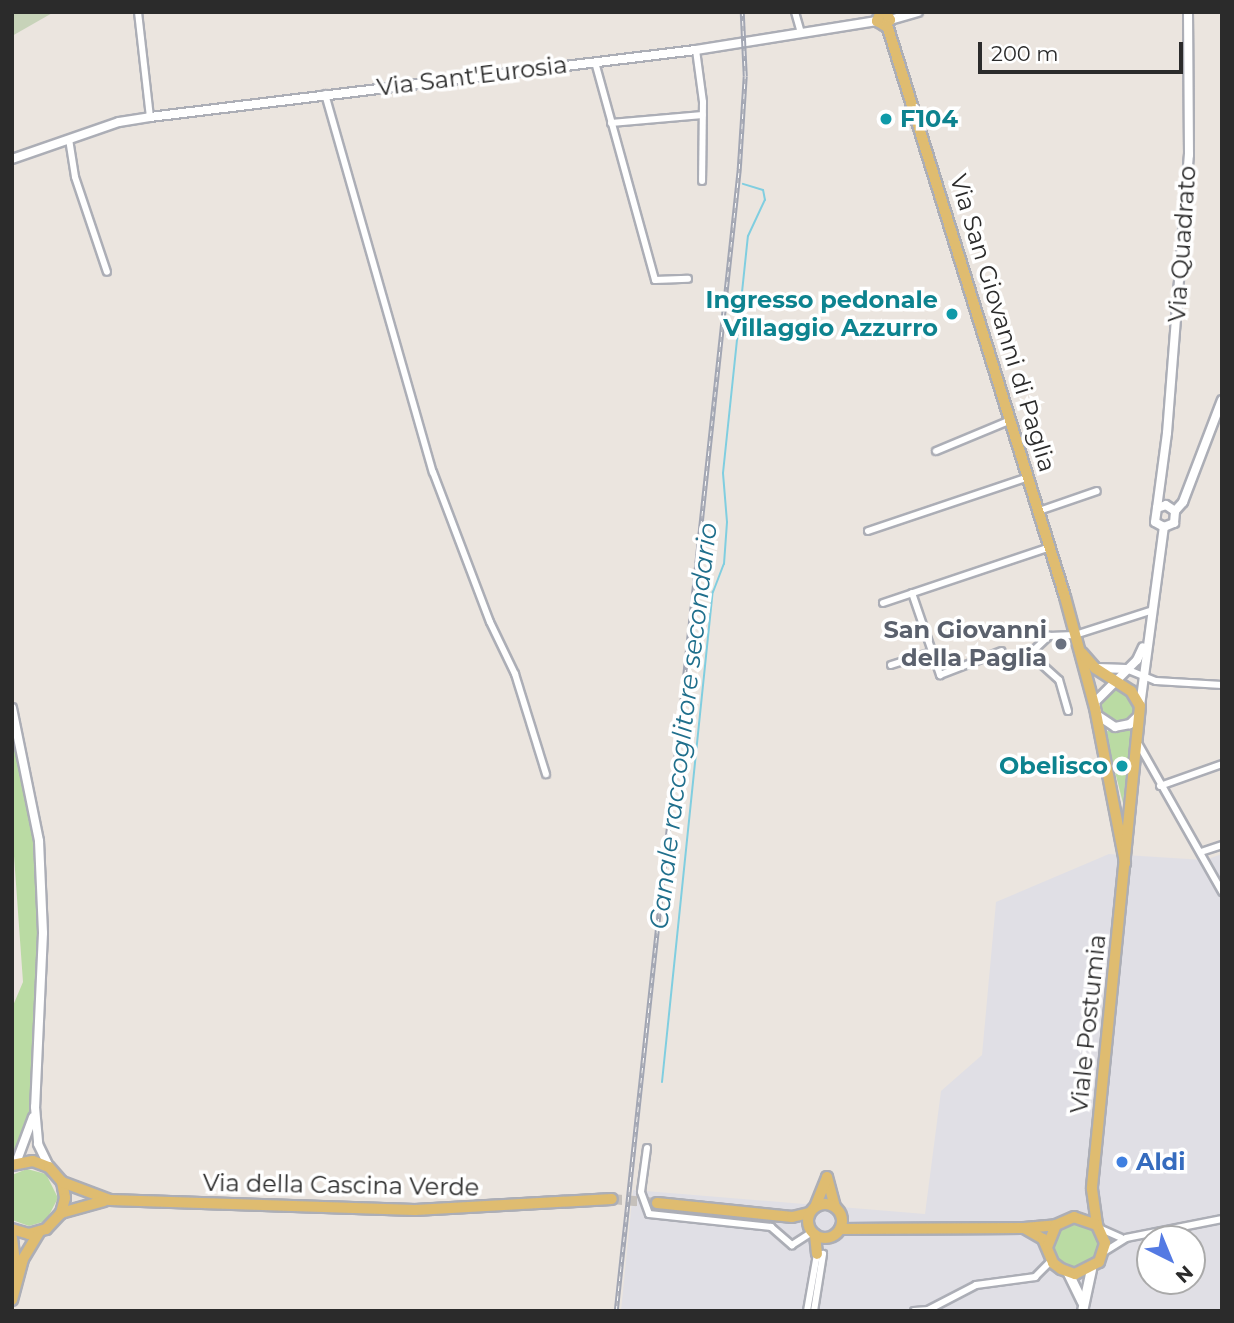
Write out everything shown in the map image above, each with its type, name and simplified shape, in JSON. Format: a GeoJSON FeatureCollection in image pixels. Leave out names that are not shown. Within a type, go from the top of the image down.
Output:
{"type":"FeatureCollection","features":[{"type":"Feature","properties":{"kind":"main road","name":"Via San Giovanni di Paglia"},"geometry":{"type":"LineString","coordinates":[[884,16],[1076,635],[1095,708],[1125,863]]}},
{"type":"Feature","properties":{"kind":"main road"},"geometry":{"type":"LineString","coordinates":[[1079,648],[1095,667],[1131,691],[1140,710]]}},
{"type":"Feature","properties":{"kind":"main road","name":"Viale Postumia"},"geometry":{"type":"LineString","coordinates":[[1097,1226],[1092,1189],[1133,793],[1141,766],[1137,740],[1140,710]]}},
{"type":"Feature","properties":{"kind":"main road"},"geometry":{"type":"LineString","coordinates":[[1114,801],[1126,807],[1133,793]]}},
{"type":"Feature","properties":{"kind":"main road"},"geometry":{"type":"LineString","coordinates":[[14,1164],[33,1161],[48,1167],[62,1182],[110,1200]]}},
{"type":"Feature","properties":{"kind":"main road"},"geometry":{"type":"LineString","coordinates":[[820,1254],[812,1231],[813,1210],[827,1177],[838,1212],[840,1229]]}},
{"type":"Feature","properties":{"kind":"main road"},"geometry":{"type":"LineString","coordinates":[[61,1213],[62,1182]]}},
{"type":"Feature","properties":{"kind":"main road","name":"Viale Postumia"},"geometry":{"type":"LineString","coordinates":[[1074,1217],[1092,1189]]}},
{"type":"Feature","properties":{"kind":"main road","name":"Via della Cascina Verde"},"geometry":{"type":"LineString","coordinates":[[110,1200],[456,1211],[612,1199]]}},
{"type":"Feature","properties":{"kind":"main road"},"geometry":{"type":"LineString","coordinates":[[12,1300],[16,1279],[39,1232],[61,1213],[110,1200]]}},
{"type":"Feature","properties":{"kind":"main road"},"geometry":{"type":"LineString","coordinates":[[657,1203],[792,1217],[821,1205],[863,1226]]}},
{"type":"Feature","properties":{"kind":"main road"},"geometry":{"type":"LineString","coordinates":[[792,1217],[812,1231],[830,1237]]}},
{"type":"Feature","properties":{"kind":"main road"},"geometry":{"type":"LineString","coordinates":[[820,1254],[830,1237],[840,1229],[863,1226],[1024,1228],[1056,1225],[1074,1217],[1097,1226],[1104,1252],[1091,1269],[1082,1309]]}},
{"type":"Feature","properties":{"kind":"main road"},"geometry":{"type":"LineString","coordinates":[[1047,1247],[1056,1225]]}},
{"type":"Feature","properties":{"kind":"main road"},"geometry":{"type":"LineString","coordinates":[[1024,1228],[1038,1234],[1052,1259],[1068,1273],[1082,1309]]}},
{"type":"Feature","properties":{"kind":"main road"},"geometry":{"type":"LineString","coordinates":[[12,1229],[39,1232]]}},
{"type":"Feature","properties":{"kind":"main road"},"geometry":{"type":"LineString","coordinates":[[12,1238],[16,1279]]}},
{"type":"Feature","properties":{"kind":"main road"},"geometry":{"type":"LineString","coordinates":[[1068,1273],[1091,1269]]}},
{"type":"Feature","properties":{"kind":"street"},"geometry":{"type":"LineString","coordinates":[[138,12],[150,117]]}},
{"type":"Feature","properties":{"kind":"street"},"geometry":{"type":"LineString","coordinates":[[795,12],[800,33]]}},
{"type":"Feature","properties":{"kind":"street","name":"Via Sant'Eurosia"},"geometry":{"type":"LineString","coordinates":[[12,159],[69,139],[150,117],[696,50],[918,12]]}},
{"type":"Feature","properties":{"kind":"street","name":"Via Quadrato"},"geometry":{"type":"LineString","coordinates":[[1157,508],[1163,476],[1189,155],[1188,12]]}},
{"type":"Feature","properties":{"kind":"street"},"geometry":{"type":"LineString","coordinates":[[696,50],[703,115],[702,181]]}},
{"type":"Feature","properties":{"kind":"street"},"geometry":{"type":"LineString","coordinates":[[596,62],[655,280],[688,279]]}},
{"type":"Feature","properties":{"kind":"street"},"geometry":{"type":"LineString","coordinates":[[325,94],[433,472],[489,622],[514,674],[546,774]]}},
{"type":"Feature","properties":{"kind":"street"},"geometry":{"type":"LineString","coordinates":[[611,123],[703,115]]}},
{"type":"Feature","properties":{"kind":"street"},"geometry":{"type":"LineString","coordinates":[[69,139],[75,177],[107,272]]}},
{"type":"Feature","properties":{"kind":"street"},"geometry":{"type":"LineString","coordinates":[[1164,527],[1174,523],[1175,511],[1222,400]]}},
{"type":"Feature","properties":{"kind":"street"},"geometry":{"type":"LineString","coordinates":[[936,451],[1010,420]]}},
{"type":"Feature","properties":{"kind":"street","name":"Via Quadrato"},"geometry":{"type":"LineString","coordinates":[[1163,476],[1166,505]]}},
{"type":"Feature","properties":{"kind":"street"},"geometry":{"type":"LineString","coordinates":[[868,531],[1028,478]]}},
{"type":"Feature","properties":{"kind":"street"},"geometry":{"type":"LineString","coordinates":[[1039,511],[1097,491]]}},
{"type":"Feature","properties":{"kind":"street"},"geometry":{"type":"LineString","coordinates":[[1164,527],[1155,522],[1157,508],[1166,505],[1175,511]]}},
{"type":"Feature","properties":{"kind":"street"},"geometry":{"type":"LineString","coordinates":[[1147,634],[1139,656],[1097,698],[1095,708],[1102,720],[1115,727],[1130,724],[1140,710],[1150,611],[1164,527]]}},
{"type":"Feature","properties":{"kind":"street"},"geometry":{"type":"LineString","coordinates":[[883,603],[1050,547]]}},
{"type":"Feature","properties":{"kind":"street"},"geometry":{"type":"LineString","coordinates":[[912,593],[940,675],[1002,651]]}},
{"type":"Feature","properties":{"kind":"street"},"geometry":{"type":"LineString","coordinates":[[1068,711],[1059,680],[1038,661],[1034,650],[1049,636],[1076,635],[1150,611]]}},
{"type":"Feature","properties":{"kind":"street"},"geometry":{"type":"LineString","coordinates":[[891,665],[932,652]]}},
{"type":"Feature","properties":{"kind":"street"},"geometry":{"type":"LineString","coordinates":[[1095,667],[1126,669],[1162,682],[1222,685]]}},
{"type":"Feature","properties":{"kind":"street"},"geometry":{"type":"LineString","coordinates":[[12,708],[31,785],[43,888],[35,1107],[38,1144],[48,1167]]}},
{"type":"Feature","properties":{"kind":"street"},"geometry":{"type":"LineString","coordinates":[[1160,786],[1222,764]]}},
{"type":"Feature","properties":{"kind":"street"},"geometry":{"type":"LineString","coordinates":[[1141,766],[1160,786],[1222,892]]}},
{"type":"Feature","properties":{"kind":"street"},"geometry":{"type":"LineString","coordinates":[[1201,852],[1222,845]]}},
{"type":"Feature","properties":{"kind":"street"},"geometry":{"type":"LineString","coordinates":[[14,1164],[35,1107]]}},
{"type":"Feature","properties":{"kind":"street"},"geometry":{"type":"LineString","coordinates":[[647,1148],[641,1192],[649,1214],[771,1227],[792,1245],[812,1231]]}},
{"type":"Feature","properties":{"kind":"street"},"geometry":{"type":"LineString","coordinates":[[1104,1252],[1126,1238],[1222,1220]]}},
{"type":"Feature","properties":{"kind":"street"},"geometry":{"type":"LineString","coordinates":[[1097,1226],[1126,1238]]}},
{"type":"Feature","properties":{"kind":"street"},"geometry":{"type":"LineString","coordinates":[[807,1311],[820,1254]]}},
{"type":"Feature","properties":{"kind":"street"},"geometry":{"type":"LineString","coordinates":[[814,1311],[820,1254]]}},
{"type":"Feature","properties":{"kind":"street"},"geometry":{"type":"LineString","coordinates":[[914,1311],[929,1310],[975,1285],[1035,1277],[1052,1259]]}},
{"type":"Feature","properties":{"kind":"street"},"geometry":{"type":"LineString","coordinates":[[937,1311],[945,1302]]}},
{"type":"Feature","properties":{"kind":"shaded area"},"geometry":{"type":"Polygon","coordinates":[[[1109,854],[1205,860],[1222,854],[1222,1311],[621,1311],[633,1190],[925,1214],[941,1091],[982,1055],[996,902],[1109,854]]]}},
{"type":"Feature","properties":{"kind":"green space"},"geometry":{"type":"Polygon","coordinates":[[[12,12],[54,12],[12,36],[12,12]]]}},
{"type":"Feature","properties":{"kind":"green space"},"geometry":{"type":"Polygon","coordinates":[[[1118,690],[1130,695],[1135,707],[1130,719],[1118,724],[1106,719],[1101,707],[1106,695],[1118,690]]]}},
{"type":"Feature","properties":{"kind":"green space"},"geometry":{"type":"Polygon","coordinates":[[[12,718],[37,849],[40,934],[32,1102],[29,1123],[12,1159],[12,1008],[23,982],[12,828],[12,718]]]}},
{"type":"Feature","properties":{"kind":"green space"},"geometry":{"type":"Polygon","coordinates":[[[1110,729],[1131,731],[1123,803],[1105,733],[1110,729]]]}},
{"type":"Feature","properties":{"kind":"green space"},"geometry":{"type":"Polygon","coordinates":[[[27,1169],[46,1174],[58,1198],[46,1221],[29,1226],[12,1220],[12,1175],[27,1169]]]}},
{"type":"Feature","properties":{"kind":"green space"},"geometry":{"type":"Polygon","coordinates":[[[1076,1222],[1092,1229],[1099,1245],[1092,1261],[1076,1268],[1060,1261],[1053,1245],[1060,1229],[1076,1222]]]}},
{"type":"Feature","properties":{"kind":"waterway","name":"Canale raccoglitore secondario"},"geometry":{"type":"LineString","coordinates":[[662,1082],[713,592],[724,564],[727,522],[723,473],[748,236],[765,200],[763,190],[743,184]]}},
{"type":"Feature","properties":{"kind":"tunnel"},"geometry":{"type":"LineString","coordinates":[[612,1199],[657,1203]]}},
{"type":"Feature","properties":{"kind":"railway"},"geometry":{"type":"LineString","coordinates":[[616,1311],[739,169],[745,76],[742,12]]}},
{"type":"Feature","properties":{"kind":"place","name":"F104"},"geometry":{"type":"Point","coordinates":[886,119]}},
{"type":"Feature","properties":{"kind":"place","name":"Ingresso pedonale Villaggio Azzurro"},"geometry":{"type":"Point","coordinates":[952,314]}},
{"type":"Feature","properties":{"kind":"place","name":"San Giovanni della Paglia"},"geometry":{"type":"Point","coordinates":[1061,644]}},
{"type":"Feature","properties":{"kind":"place","name":"Obelisco"},"geometry":{"type":"Point","coordinates":[1122,766]}},
{"type":"Feature","properties":{"kind":"place","name":"Aldi"},"geometry":{"type":"Point","coordinates":[1122,1162]}}]}
